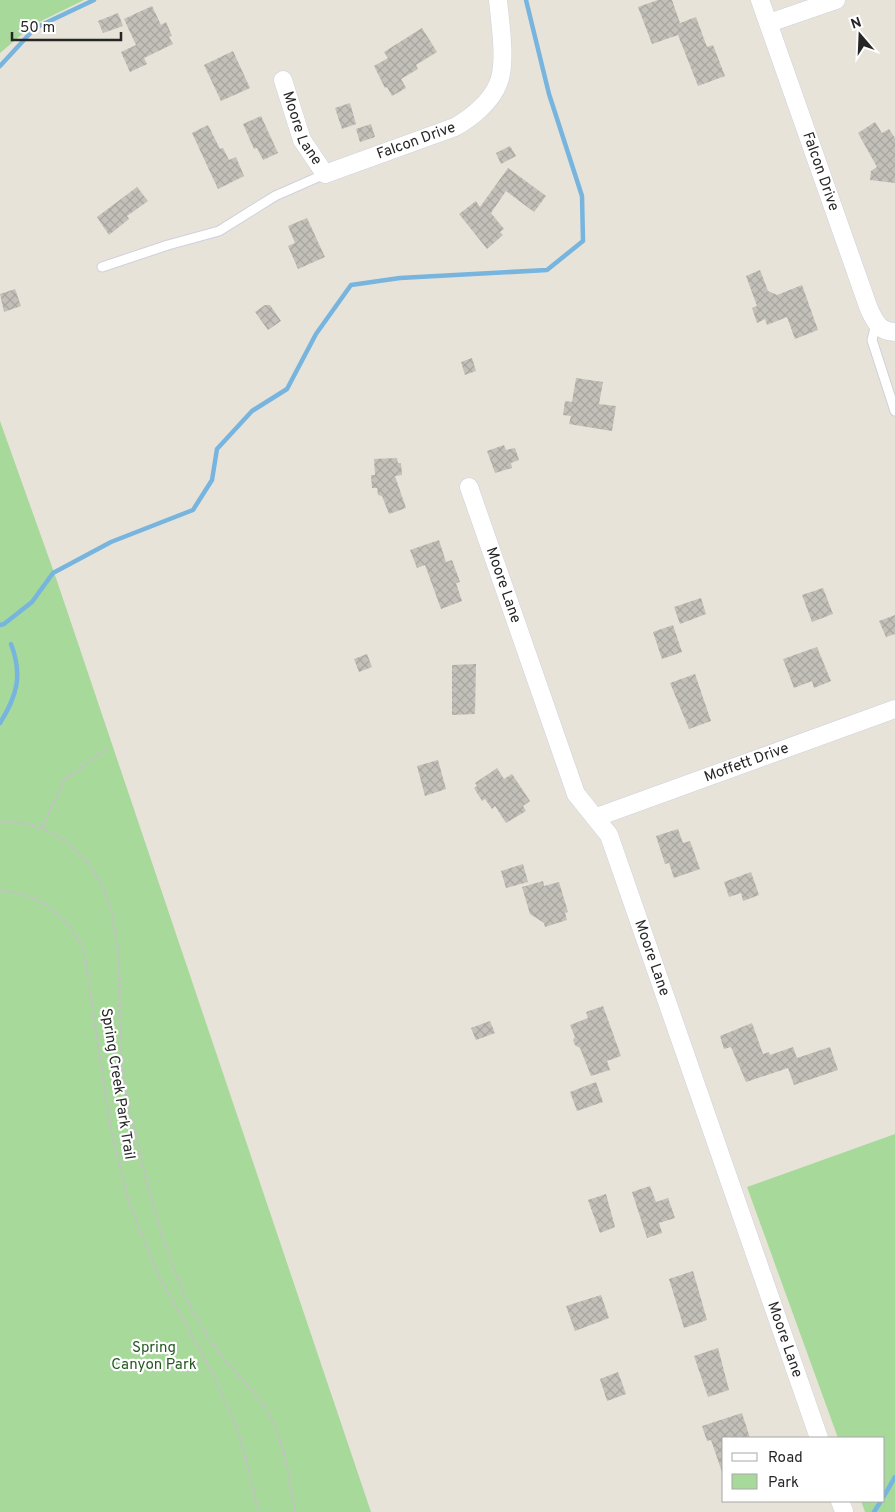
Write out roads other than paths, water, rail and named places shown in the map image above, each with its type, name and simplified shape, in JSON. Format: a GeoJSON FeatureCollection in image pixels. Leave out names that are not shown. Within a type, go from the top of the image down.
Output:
{"type":"FeatureCollection","features":[{"type":"Feature","properties":{"kind":"street","name":"Falcon Drive"},"geometry":{"type":"LineString","coordinates":[[325,174],[455,127],[467,120],[485,104],[499,84],[502,38],[498,0]]}},
{"type":"Feature","properties":{"kind":"street","name":"Falcon Drive"},"geometry":{"type":"LineString","coordinates":[[760,0],[869,310],[876,324]]}},
{"type":"Feature","properties":{"kind":"street"},"geometry":{"type":"LineString","coordinates":[[769,23],[836,0]]}},
{"type":"Feature","properties":{"kind":"street","name":"Moore Lane"},"geometry":{"type":"LineString","coordinates":[[282,80],[302,140],[325,174]]}},
{"type":"Feature","properties":{"kind":"street"},"geometry":{"type":"LineString","coordinates":[[876,324],[887,332],[895,332]]}},
{"type":"Feature","properties":{"kind":"street","name":"Moore Lane"},"geometry":{"type":"LineString","coordinates":[[469,487],[576,794],[609,835],[819,1437]]}},
{"type":"Feature","properties":{"kind":"street","name":"Moffett Drive"},"geometry":{"type":"LineString","coordinates":[[597,818],[895,709]]}},
{"type":"Feature","properties":{"kind":"lane"},"geometry":{"type":"LineString","coordinates":[[102,267],[168,245],[219,231],[275,196],[325,174]]}},
{"type":"Feature","properties":{"kind":"lane"},"geometry":{"type":"LineString","coordinates":[[876,324],[872,340],[895,411]]}},
{"type":"Feature","properties":{"kind":"waterway"},"geometry":{"type":"LineString","coordinates":[[0,66],[35,28],[94,0]]}},
{"type":"Feature","properties":{"kind":"waterway"},"geometry":{"type":"LineString","coordinates":[[0,625],[4,624],[32,602],[53,573],[111,542],[193,510],[212,480],[217,449],[252,411],[287,389],[316,334],[351,285],[400,278],[547,270],[583,241],[582,196],[549,94],[526,0]]}},
{"type":"Feature","properties":{"kind":"waterway"},"geometry":{"type":"LineString","coordinates":[[0,723],[11,704],[16,685],[17,666],[11,644]]}},
{"type":"Feature","properties":{"kind":"waterway"},"geometry":{"type":"LineString","coordinates":[[885,1494],[895,1477]]}},
{"type":"Feature","properties":{"kind":"waterway"},"geometry":{"type":"LineString","coordinates":[[874,1512],[880,1502]]}},
{"type":"Feature","properties":{"kind":"park label","name":"Spring Canyon Park"},"geometry":{"type":"Point","coordinates":[154,1356]}}]}
